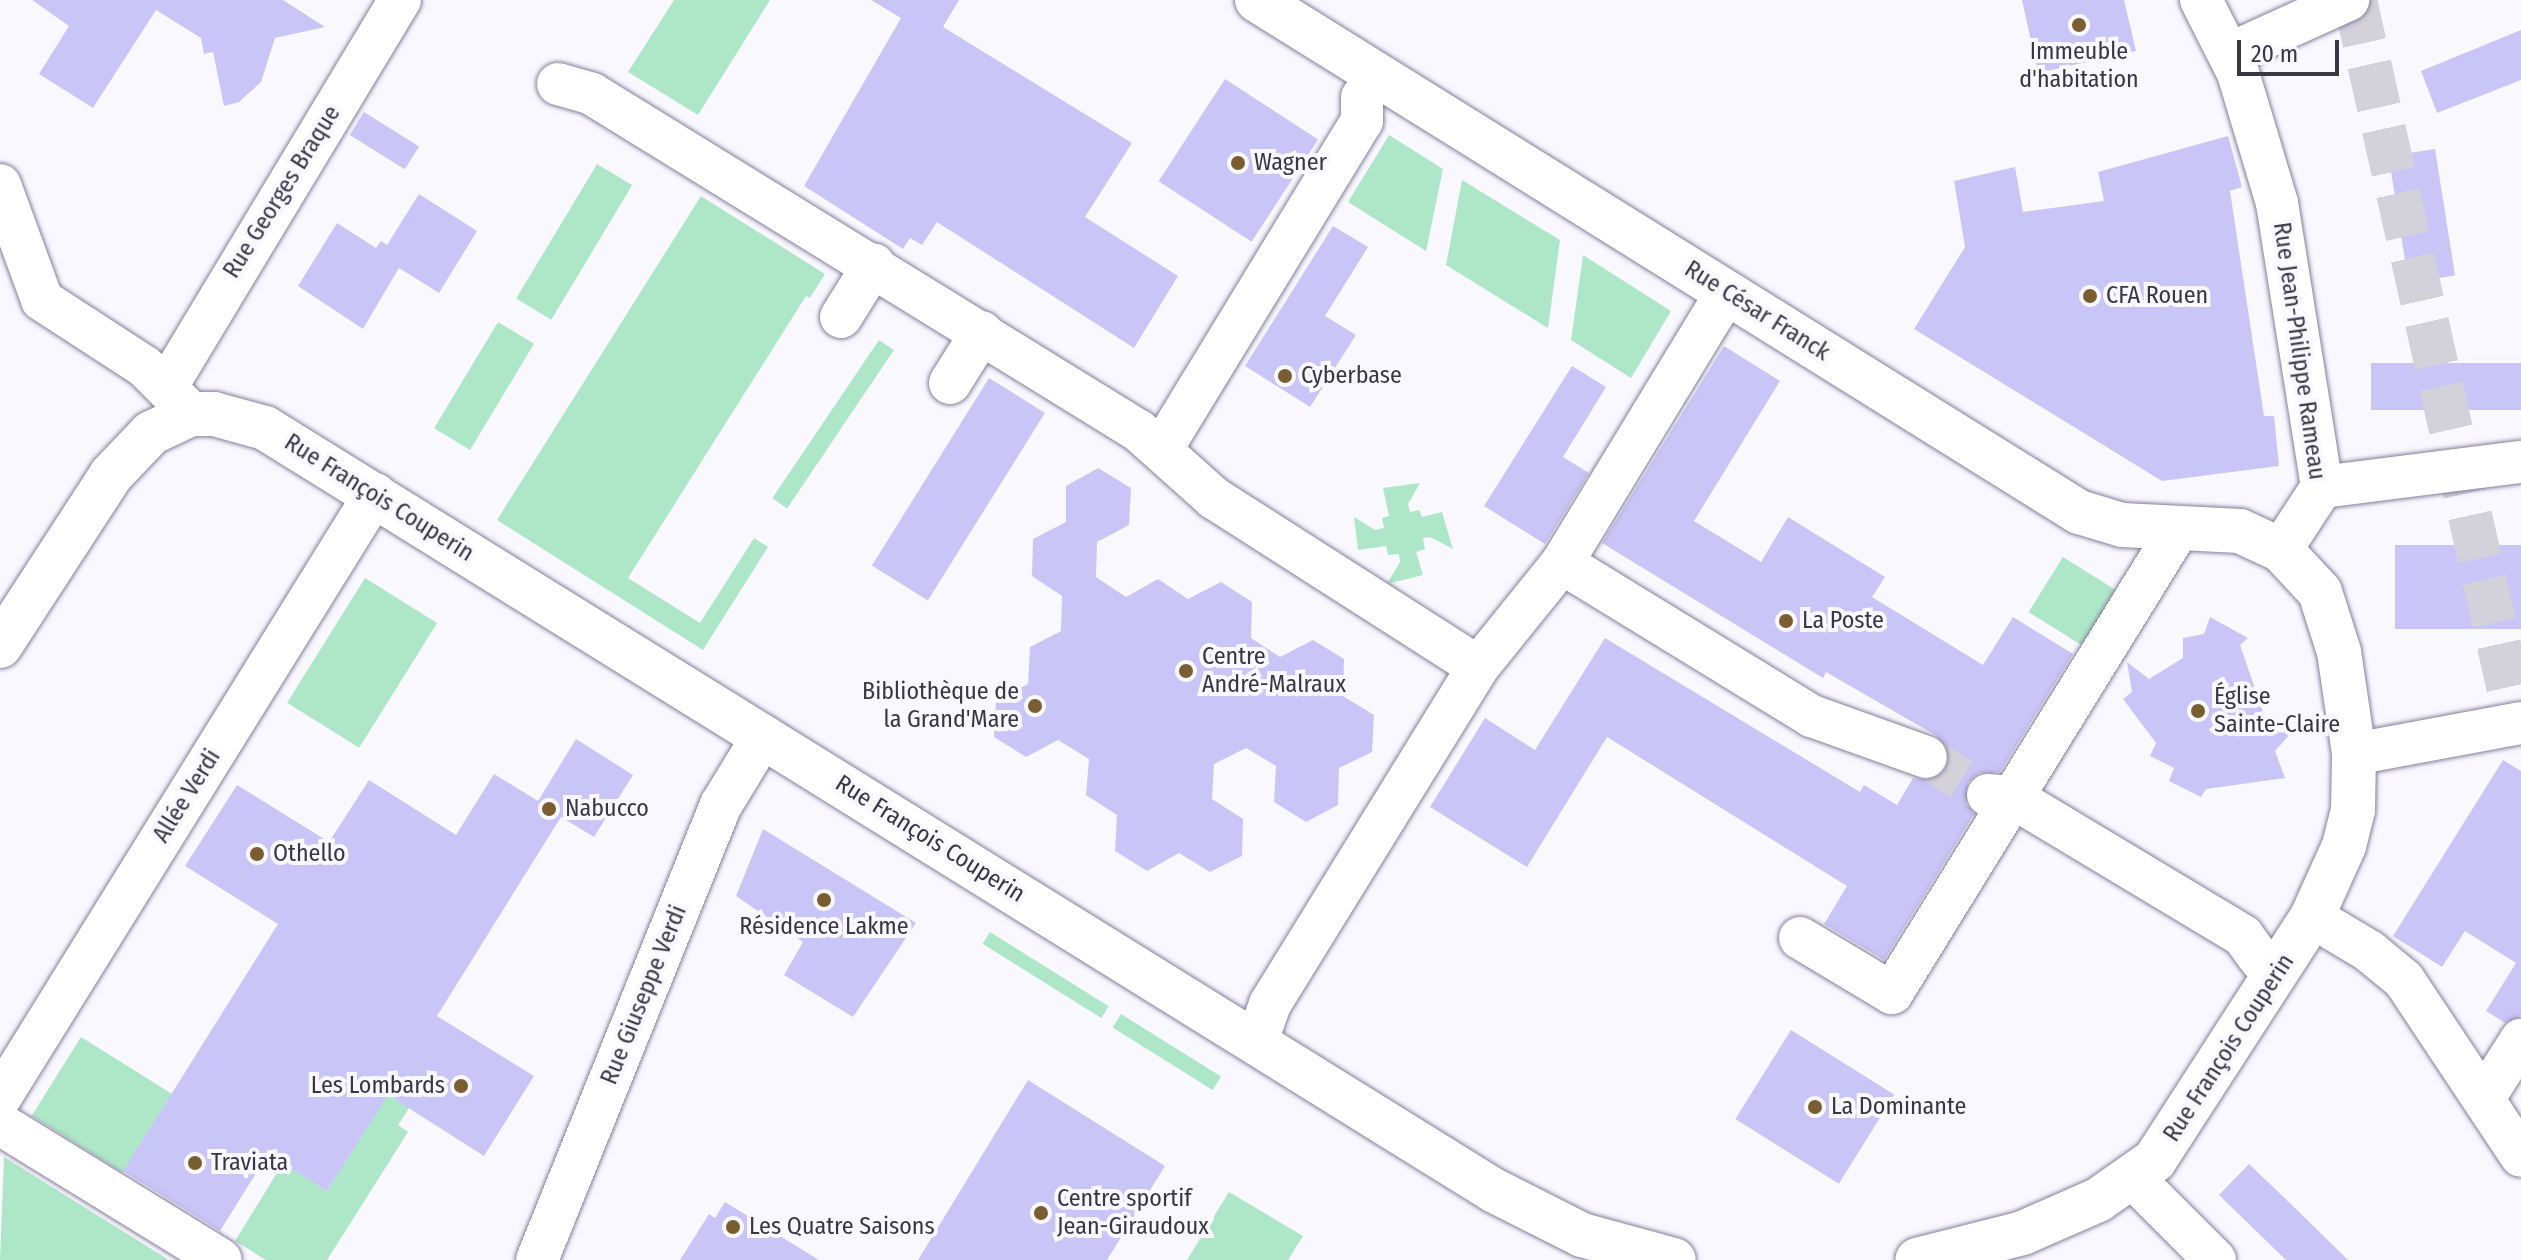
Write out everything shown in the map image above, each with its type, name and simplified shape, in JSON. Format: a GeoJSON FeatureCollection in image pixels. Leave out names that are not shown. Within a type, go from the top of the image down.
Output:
{"type":"FeatureCollection","features":[{"type":"Feature","properties":{"kind":"street","name":"Rue Georges Braque"},"geometry":{"type":"LineString","coordinates":[[179,400],[400,0]]}},
{"type":"Feature","properties":{"kind":"street","name":"Rue César Franck"},"geometry":{"type":"LineString","coordinates":[[1257,0],[2079,512],[2122,525],[2224,527],[2281,550]]}},
{"type":"Feature","properties":{"kind":"street","name":"Rue Jean-Philippe Rameau"},"geometry":{"type":"LineString","coordinates":[[2201,0],[2229,54],[2277,203],[2322,487],[2281,550]]}},
{"type":"Feature","properties":{"kind":"street"},"geometry":{"type":"LineString","coordinates":[[2229,54],[2348,0]]}},
{"type":"Feature","properties":{"kind":"street"},"geometry":{"type":"LineString","coordinates":[[558,84],[592,94],[982,332],[1076,412],[1161,450],[1214,498],[1478,667]]}},
{"type":"Feature","properties":{"kind":"street"},"geometry":{"type":"LineString","coordinates":[[1161,450],[1362,121],[1362,97]]}},
{"type":"Feature","properties":{"kind":"street","name":"Rue François Couperin"},"geometry":{"type":"LineString","coordinates":[[0,185],[42,300],[179,400],[265,428],[375,494],[1493,1190],[1582,1235],[1674,1260]]}},
{"type":"Feature","properties":{"kind":"street"},"geometry":{"type":"LineString","coordinates":[[841,317],[874,264]]}},
{"type":"Feature","properties":{"kind":"street"},"geometry":{"type":"LineString","coordinates":[[1262,1027],[1270,1004],[1478,667],[1562,563],[1727,292]]}},
{"type":"Feature","properties":{"kind":"street"},"geometry":{"type":"LineString","coordinates":[[950,383],[982,332]]}},
{"type":"Feature","properties":{"kind":"street"},"geometry":{"type":"LineString","coordinates":[[0,646],[130,451],[151,433],[179,400]]}},
{"type":"Feature","properties":{"kind":"street"},"geometry":{"type":"LineString","coordinates":[[2322,487],[2521,462]]}},
{"type":"Feature","properties":{"kind":"street","name":"Allée Verdi"},"geometry":{"type":"LineString","coordinates":[[0,1098],[375,494]]}},
{"type":"Feature","properties":{"kind":"street"},"geometry":{"type":"LineString","coordinates":[[1800,938],[1892,993],[2000,796],[2179,528]]}},
{"type":"Feature","properties":{"kind":"street"},"geometry":{"type":"LineString","coordinates":[[2281,550],[2309,576],[2329,611],[2354,754],[2353,810],[2344,846],[2312,917],[2369,951],[2404,980],[2521,1156]]}},
{"type":"Feature","properties":{"kind":"street"},"geometry":{"type":"LineString","coordinates":[[1562,563],[1812,716],[1926,757]]}},
{"type":"Feature","properties":{"kind":"street"},"geometry":{"type":"LineString","coordinates":[[2354,754],[2521,723]]}},
{"type":"Feature","properties":{"kind":"street","name":"Rue Giuseppe Verdi"},"geometry":{"type":"LineString","coordinates":[[537,1260],[721,805],[763,736]]}},
{"type":"Feature","properties":{"kind":"street"},"geometry":{"type":"LineString","coordinates":[[2000,796],[2243,936],[2260,959]]}},
{"type":"Feature","properties":{"kind":"street","name":"Rue François Couperin"},"geometry":{"type":"LineString","coordinates":[[1917,1260],[2023,1233],[2133,1178],[2178,1132],[2312,917]]}},
{"type":"Feature","properties":{"kind":"street"},"geometry":{"type":"LineString","coordinates":[[2484,1098],[2521,1040]]}},
{"type":"Feature","properties":{"kind":"street"},"geometry":{"type":"LineString","coordinates":[[0,1124],[221,1260]]}},
{"type":"Feature","properties":{"kind":"street"},"geometry":{"type":"LineString","coordinates":[[2133,1178],[2215,1260]]}},
{"type":"Feature","properties":{"kind":"green space"},"geometry":{"type":"Polygon","coordinates":[[[674,0],[770,0],[698,115],[628,72],[674,0]]]}},
{"type":"Feature","properties":{"kind":"green space"},"geometry":{"type":"Polygon","coordinates":[[[1389,135],[1443,169],[1426,251],[1348,202],[1389,135]]]}},
{"type":"Feature","properties":{"kind":"green space"},"geometry":{"type":"Polygon","coordinates":[[[597,164],[632,185],[551,320],[516,299],[597,164]]]}},
{"type":"Feature","properties":{"kind":"green space"},"geometry":{"type":"Polygon","coordinates":[[[1462,180],[1560,240],[1548,328],[1446,265],[1462,180]]]}},
{"type":"Feature","properties":{"kind":"green space"},"geometry":{"type":"Polygon","coordinates":[[[701,196],[825,274],[810,298],[806,296],[628,578],[700,623],[754,538],[768,547],[703,650],[497,520],[701,196]]]}},
{"type":"Feature","properties":{"kind":"green space"},"geometry":{"type":"Polygon","coordinates":[[[1583,255],[1671,311],[1631,378],[1571,340],[1583,255]]]}},
{"type":"Feature","properties":{"kind":"green space"},"geometry":{"type":"Polygon","coordinates":[[[498,322],[534,344],[470,450],[434,428],[498,322]]]}},
{"type":"Feature","properties":{"kind":"green space"},"geometry":{"type":"Polygon","coordinates":[[[879,340],[894,350],[787,508],[772,498],[879,340]]]}},
{"type":"Feature","properties":{"kind":"green space"},"geometry":{"type":"Polygon","coordinates":[[[1420,483],[1408,504],[1410,512],[1419,510],[1422,517],[1442,512],[1453,549],[1430,537],[1423,538],[1425,549],[1416,552],[1423,575],[1387,584],[1400,562],[1399,554],[1388,555],[1386,546],[1358,550],[1354,517],[1375,530],[1384,528],[1382,518],[1389,516],[1383,488],[1420,483]]]}},
{"type":"Feature","properties":{"kind":"green space"},"geometry":{"type":"Polygon","coordinates":[[[2063,557],[2118,591],[2084,647],[2029,612],[2063,557]]]}},
{"type":"Feature","properties":{"kind":"green space"},"geometry":{"type":"Polygon","coordinates":[[[365,578],[437,623],[359,748],[287,703],[365,578]]]}},
{"type":"Feature","properties":{"kind":"green space"},"geometry":{"type":"Polygon","coordinates":[[[990,932],[1109,1006],[1101,1018],[983,944],[990,932]]]}},
{"type":"Feature","properties":{"kind":"green space"},"geometry":{"type":"Polygon","coordinates":[[[1121,1014],[1221,1077],[1213,1090],[1113,1028],[1121,1014]]]}},
{"type":"Feature","properties":{"kind":"green space"},"geometry":{"type":"Polygon","coordinates":[[[81,1037],[172,1094],[122,1173],[32,1116],[81,1037]]]}},
{"type":"Feature","properties":{"kind":"green space"},"geometry":{"type":"Polygon","coordinates":[[[387,1095],[409,1108],[398,1125],[408,1132],[327,1260],[266,1260],[235,1241],[283,1163],[327,1191],[387,1095]]]}},
{"type":"Feature","properties":{"kind":"green space"},"geometry":{"type":"Polygon","coordinates":[[[4,1157],[169,1260],[0,1260],[4,1157]]]}},
{"type":"Feature","properties":{"kind":"green space"},"geometry":{"type":"Polygon","coordinates":[[[1229,1192],[1303,1236],[1288,1260],[1187,1260],[1229,1192]]]}},
{"type":"Feature","properties":{"kind":"building"},"geometry":{"type":"Polygon","coordinates":[[[32,0],[283,0],[325,27],[275,38],[261,82],[239,102],[224,106],[213,52],[204,54],[201,38],[156,10],[93,108],[39,74],[69,26],[32,0]]]}},
{"type":"Feature","properties":{"kind":"building"},"geometry":{"type":"Polygon","coordinates":[[[871,0],[959,0],[943,27],[1132,143],[1085,217],[1178,276],[1134,348],[937,222],[922,245],[910,238],[903,249],[804,186],[901,18],[871,0]]]}},
{"type":"Feature","properties":{"kind":"building","name":"Immeuble d'habitation"},"geometry":{"type":"Polygon","coordinates":[[[2022,0],[2124,0],[2136,51],[2038,73],[2022,0]]]}},
{"type":"Feature","properties":{"kind":"building"},"geometry":{"type":"Polygon","coordinates":[[[2521,30],[2521,80],[2437,113],[2421,71],[2521,30]]]}},
{"type":"Feature","properties":{"kind":"building","name":"Wagner"},"geometry":{"type":"Polygon","coordinates":[[[1225,79],[1318,139],[1252,242],[1159,181],[1225,79]]]}},
{"type":"Feature","properties":{"kind":"building"},"geometry":{"type":"Polygon","coordinates":[[[364,112],[419,146],[405,169],[350,135],[364,112]]]}},
{"type":"Feature","properties":{"kind":"building","name":"CFA Rouen"},"geometry":{"type":"Polygon","coordinates":[[[2228,136],[2242,187],[2230,191],[2264,416],[2274,416],[2279,466],[2162,481],[1914,329],[1965,247],[1954,181],[2015,167],[2023,212],[2104,201],[2098,172],[2228,136]]]}},
{"type":"Feature","properties":{"kind":"building"},"geometry":{"type":"Polygon","coordinates":[[[2435,149],[2455,275],[2409,283],[2389,156],[2435,149]]]}},
{"type":"Feature","properties":{"kind":"building"},"geometry":{"type":"Polygon","coordinates":[[[419,194],[477,231],[439,293],[399,268],[363,329],[298,286],[337,223],[376,248],[381,241],[387,245],[419,194]]]}},
{"type":"Feature","properties":{"kind":"building"},"geometry":{"type":"Polygon","coordinates":[[[1333,226],[1368,247],[1325,316],[1356,335],[1310,407],[1245,366],[1333,226]]]}},
{"type":"Feature","properties":{"kind":"building"},"geometry":{"type":"Polygon","coordinates":[[[1724,346],[1780,381],[1694,521],[1761,562],[1788,517],[1885,577],[1872,597],[1983,665],[2013,617],[2073,654],[2000,772],[1979,773],[1968,782],[1966,804],[1974,814],[1884,960],[1824,924],[1847,886],[1607,737],[1527,867],[1430,807],[1485,718],[1535,750],[1605,638],[1860,792],[1864,785],[1897,805],[1913,778],[1931,780],[1948,766],[1949,752],[1935,735],[1826,672],[1823,678],[1602,543],[1724,346]]]}},
{"type":"Feature","properties":{"kind":"building"},"geometry":{"type":"Polygon","coordinates":[[[2371,363],[2521,363],[2521,410],[2371,410],[2371,363]]]}},
{"type":"Feature","properties":{"kind":"building"},"geometry":{"type":"Polygon","coordinates":[[[1572,366],[1606,387],[1563,457],[1589,473],[1545,544],[1484,506],[1572,366]]]}},
{"type":"Feature","properties":{"kind":"building"},"geometry":{"type":"Polygon","coordinates":[[[989,378],[1045,413],[928,600],[872,565],[989,378]]]}},
{"type":"Feature","properties":{"kind":"building","name":"Centre André-Malraux"},"geometry":{"type":"Polygon","coordinates":[[[1098,468],[1131,488],[1129,525],[1097,542],[1096,577],[1126,597],[1158,579],[1188,599],[1221,582],[1252,602],[1251,638],[1280,657],[1313,640],[1344,659],[1343,696],[1374,715],[1372,752],[1339,768],[1338,805],[1306,822],[1274,802],[1276,766],[1246,748],[1214,764],[1212,799],[1243,819],[1242,856],[1210,872],[1179,853],[1147,871],[1115,851],[1117,815],[1086,795],[1089,759],[1058,740],[1026,757],[994,737],[996,700],[1028,684],[1030,647],[1061,631],[1062,596],[1032,576],[1033,539],[1066,522],[1066,486],[1098,468]]]}},
{"type":"Feature","properties":{"kind":"building"},"geometry":{"type":"Polygon","coordinates":[[[2395,545],[2521,545],[2521,629],[2395,629],[2395,545]]]}},
{"type":"Feature","properties":{"kind":"building","name":"Église Sainte-Claire"},"geometry":{"type":"Polygon","coordinates":[[[2210,617],[2248,638],[2240,645],[2270,732],[2291,733],[2275,751],[2285,778],[2206,789],[2201,797],[2169,781],[2174,768],[2150,756],[2156,743],[2123,699],[2132,692],[2127,662],[2149,679],[2183,658],[2183,638],[2204,634],[2210,617]]]}},
{"type":"Feature","properties":{"kind":"building"},"geometry":{"type":"Polygon","coordinates":[[[576,739],[633,775],[594,837],[561,817],[437,1016],[534,1076],[484,1156],[388,1095],[327,1191],[268,1154],[220,1231],[123,1171],[278,924],[185,866],[237,785],[329,842],[369,780],[456,835],[494,774],[538,801],[576,739]]]}},
{"type":"Feature","properties":{"kind":"building"},"geometry":{"type":"Polygon","coordinates":[[[2503,760],[2521,771],[2521,1016],[2505,1023],[2486,1011],[2516,963],[2465,931],[2442,967],[2393,936],[2503,760]]]}},
{"type":"Feature","properties":{"kind":"building","name":"Résidence Lakme"},"geometry":{"type":"Polygon","coordinates":[[[763,829],[916,923],[853,1017],[784,975],[803,942],[736,896],[763,829]]]}},
{"type":"Feature","properties":{"kind":"building","name":"La Dominante"},"geometry":{"type":"Polygon","coordinates":[[[1791,1030],[1894,1095],[1839,1184],[1735,1119],[1791,1030]]]}},
{"type":"Feature","properties":{"kind":"building","name":"Centre sportif Jean-Giraudoux"},"geometry":{"type":"Polygon","coordinates":[[[1028,1080],[1165,1166],[1107,1260],[918,1260],[1028,1080]]]}},
{"type":"Feature","properties":{"kind":"building"},"geometry":{"type":"Polygon","coordinates":[[[2249,1164],[2348,1260],[2286,1260],[2255,1230],[2219,1195],[2249,1164]]]}},
{"type":"Feature","properties":{"kind":"building","name":"Les Quatre Saisons"},"geometry":{"type":"Polygon","coordinates":[[[725,1202],[819,1260],[680,1260],[709,1214],[715,1218],[725,1202]]]}},
{"type":"Feature","properties":{"kind":"tunnel"},"geometry":{"type":"LineString","coordinates":[[2355,0],[2521,744]]}},
{"type":"Feature","properties":{"kind":"tunnel"},"geometry":{"type":"LineString","coordinates":[[1926,757],[1988,795]]}},
{"type":"Feature","properties":{"kind":"place","name":"Immeuble d'habitation"},"geometry":{"type":"Point","coordinates":[2079,25]}},
{"type":"Feature","properties":{"kind":"place","name":"Wagner"},"geometry":{"type":"Point","coordinates":[1238,163]}},
{"type":"Feature","properties":{"kind":"place","name":"CFA Rouen"},"geometry":{"type":"Point","coordinates":[2090,296]}},
{"type":"Feature","properties":{"kind":"place","name":"Cyberbase"},"geometry":{"type":"Point","coordinates":[1285,376]}},
{"type":"Feature","properties":{"kind":"place","name":"La Poste"},"geometry":{"type":"Point","coordinates":[1786,621]}},
{"type":"Feature","properties":{"kind":"place","name":"Centre André-Malraux"},"geometry":{"type":"Point","coordinates":[1186,671]}},
{"type":"Feature","properties":{"kind":"place","name":"Bibliothèque de la Grand'Mare"},"geometry":{"type":"Point","coordinates":[1035,706]}},
{"type":"Feature","properties":{"kind":"place","name":"Église Sainte-Claire"},"geometry":{"type":"Point","coordinates":[2198,711]}},
{"type":"Feature","properties":{"kind":"place","name":"Nabucco"},"geometry":{"type":"Point","coordinates":[549,809]}},
{"type":"Feature","properties":{"kind":"place","name":"Othello"},"geometry":{"type":"Point","coordinates":[257,854]}},
{"type":"Feature","properties":{"kind":"place","name":"Résidence Lakme"},"geometry":{"type":"Point","coordinates":[824,900]}},
{"type":"Feature","properties":{"kind":"place","name":"Les Lombards"},"geometry":{"type":"Point","coordinates":[461,1086]}},
{"type":"Feature","properties":{"kind":"place","name":"La Dominante"},"geometry":{"type":"Point","coordinates":[1815,1107]}},
{"type":"Feature","properties":{"kind":"place","name":"Traviata"},"geometry":{"type":"Point","coordinates":[195,1163]}},
{"type":"Feature","properties":{"kind":"place","name":"Centre sportif Jean-Giraudoux"},"geometry":{"type":"Point","coordinates":[1041,1213]}},
{"type":"Feature","properties":{"kind":"place","name":"Les Quatre Saisons"},"geometry":{"type":"Point","coordinates":[733,1227]}}]}
